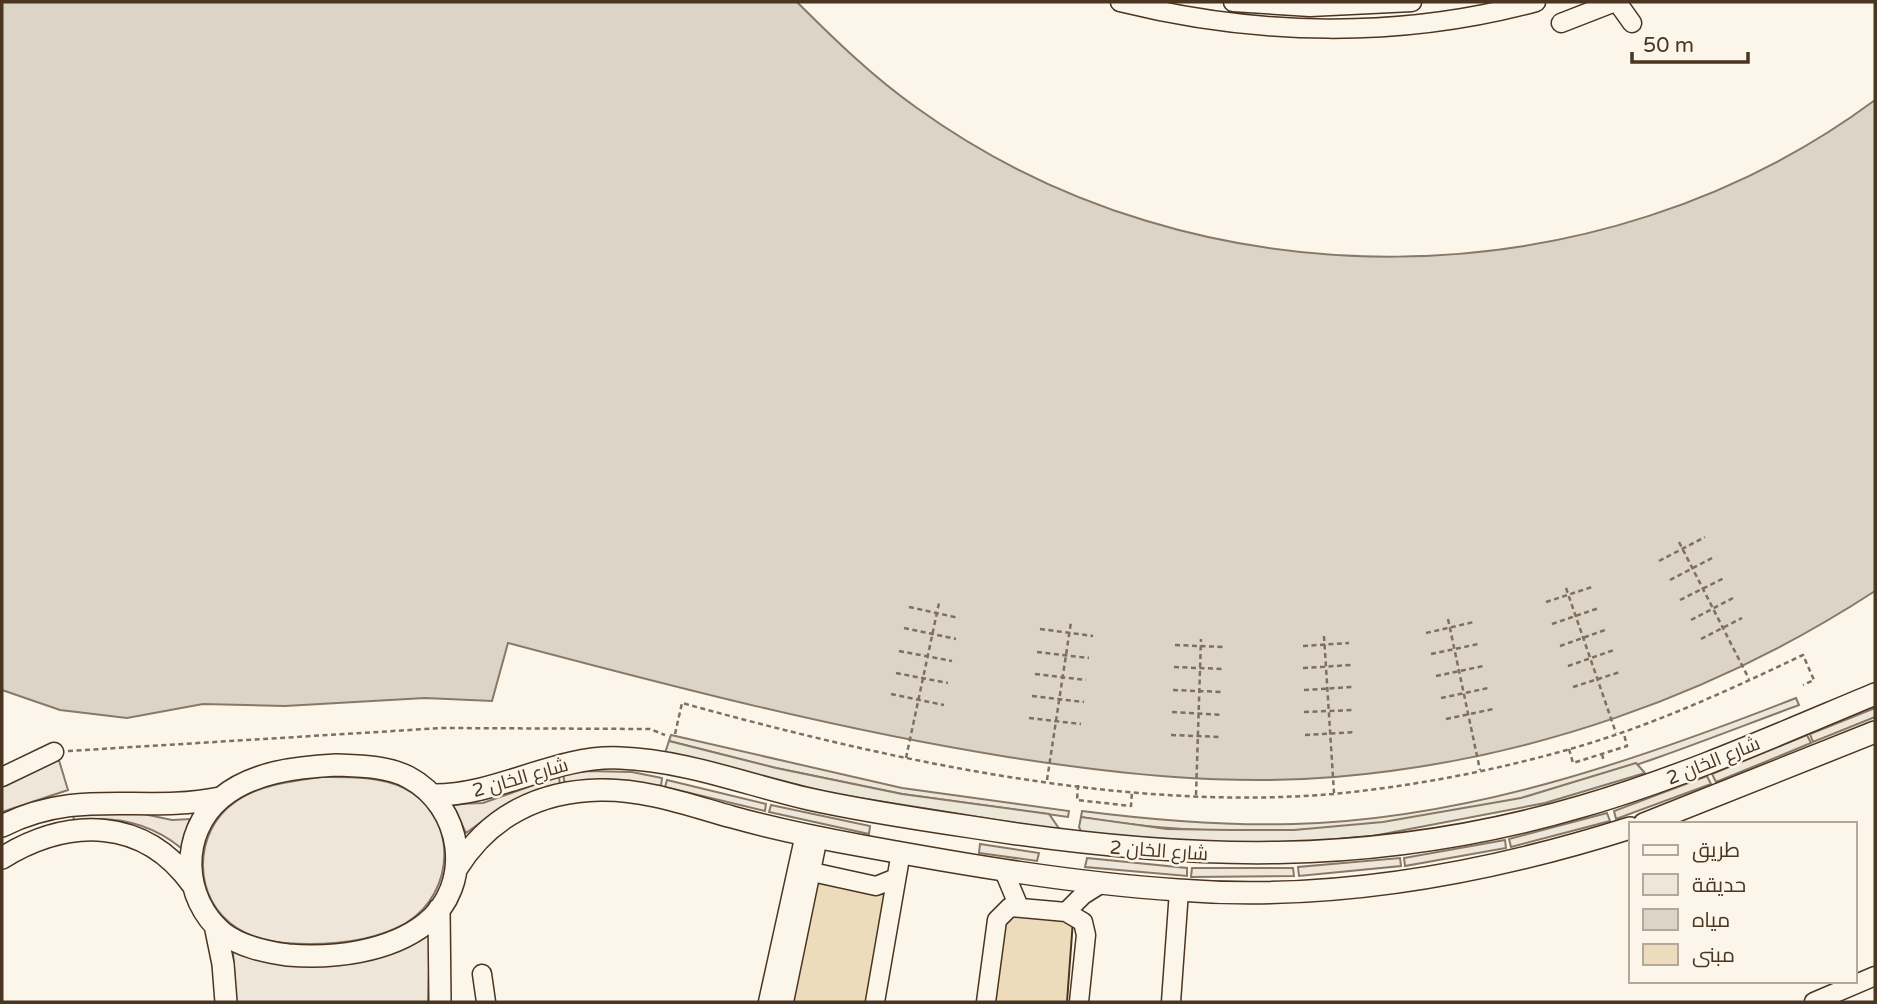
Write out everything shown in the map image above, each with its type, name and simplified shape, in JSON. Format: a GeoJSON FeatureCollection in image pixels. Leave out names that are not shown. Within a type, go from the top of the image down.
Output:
{"type":"FeatureCollection","features":[{"type":"Feature","properties":{"kind":"main road","name":"شارع الخان 2"},"geometry":{"type":"LineString","coordinates":[[432,795],[489,789],[545,768],[579,760],[634,758],[856,809],[1070,843],[1201,854],[1327,852],[1460,835],[1582,806],[1662,780],[1875,694]]}},
{"type":"Feature","properties":{"kind":"main road","name":"شارع الخان 2"},"geometry":{"type":"LineString","coordinates":[[1649,822],[1875,732]]}},
{"type":"Feature","properties":{"kind":"main road"},"geometry":{"type":"LineString","coordinates":[[2,826],[43,811],[80,803],[179,805],[220,798],[262,776],[336,765],[393,771],[416,782],[432,795],[444,811],[455,834],[457,868],[439,909],[425,924],[403,937],[369,948],[328,955],[287,954],[252,948],[232,939],[215,925],[203,910],[192,884],[177,863],[155,845],[116,831],[64,834],[28,845],[2,858]]}},
{"type":"Feature","properties":{"kind":"main road","name":"شارع الخان 2"},"geometry":{"type":"LineString","coordinates":[[457,868],[478,839],[503,817],[544,798],[587,790],[641,793],[812,836],[1004,870],[1179,891],[1325,889],[1402,881],[1536,856],[1629,828]]}},
{"type":"Feature","properties":{"kind":"main road"},"geometry":{"type":"LineString","coordinates":[[192,884],[190,863],[196,832],[220,798]]}},
{"type":"Feature","properties":{"kind":"main road"},"geometry":{"type":"LineString","coordinates":[[439,909],[440,1002]]}},
{"type":"Feature","properties":{"kind":"main road"},"geometry":{"type":"LineString","coordinates":[[215,925],[226,1002]]}},
{"type":"Feature","properties":{"kind":"main road"},"geometry":{"type":"LineString","coordinates":[[440,970],[447,1002]]}},
{"type":"Feature","properties":{"kind":"street"},"geometry":{"type":"LineString","coordinates":[[1233,2],[1310,7],[1412,2]]}},
{"type":"Feature","properties":{"kind":"street"},"geometry":{"type":"LineString","coordinates":[[1128,3],[1184,16],[1260,27],[1351,29],[1461,19],[1536,2]]}},
{"type":"Feature","properties":{"kind":"street"},"geometry":{"type":"LineString","coordinates":[[1561,23],[1616,2],[1632,23]]}},
{"type":"Feature","properties":{"kind":"street"},"geometry":{"type":"LineString","coordinates":[[1310,7],[1351,29]]}},
{"type":"Feature","properties":{"kind":"street"},"geometry":{"type":"LineString","coordinates":[[2,777],[54,752]]}},
{"type":"Feature","properties":{"kind":"street"},"geometry":{"type":"LineString","coordinates":[[784,1002],[812,872],[812,836]]}},
{"type":"Feature","properties":{"kind":"street"},"geometry":{"type":"LineString","coordinates":[[768,1002],[812,836]]}},
{"type":"Feature","properties":{"kind":"street"},"geometry":{"type":"LineString","coordinates":[[876,1002],[901,852]]}},
{"type":"Feature","properties":{"kind":"street"},"geometry":{"type":"LineString","coordinates":[[1004,870],[1019,907]]}},
{"type":"Feature","properties":{"kind":"street"},"geometry":{"type":"LineString","coordinates":[[812,872],[872,886],[896,878]]}},
{"type":"Feature","properties":{"kind":"street"},"geometry":{"type":"LineString","coordinates":[[1066,912],[1083,895],[1102,883]]}},
{"type":"Feature","properties":{"kind":"street"},"geometry":{"type":"LineString","coordinates":[[1171,1002],[1179,891]]}},
{"type":"Feature","properties":{"kind":"street"},"geometry":{"type":"LineString","coordinates":[[986,1002],[997,920],[1004,909],[1019,907],[1066,912],[1079,917],[1086,929],[1079,1002]]}},
{"type":"Feature","properties":{"kind":"street"},"geometry":{"type":"LineString","coordinates":[[482,974],[486,1002]]}},
{"type":"Feature","properties":{"kind":"street"},"geometry":{"type":"LineString","coordinates":[[1814,1002],[1875,976]]}},
{"type":"Feature","properties":{"kind":"path"},"geometry":{"type":"LineString","coordinates":[[1660,561],[1705,537]]}},
{"type":"Feature","properties":{"kind":"path"},"geometry":{"type":"LineString","coordinates":[[1679,542],[1749,680]]}},
{"type":"Feature","properties":{"kind":"path"},"geometry":{"type":"LineString","coordinates":[[1670,580],[1714,557]]}},
{"type":"Feature","properties":{"kind":"path"},"geometry":{"type":"LineString","coordinates":[[1680,600],[1724,578]]}},
{"type":"Feature","properties":{"kind":"path"},"geometry":{"type":"LineString","coordinates":[[1546,603],[1592,587]]}},
{"type":"Feature","properties":{"kind":"path"},"geometry":{"type":"LineString","coordinates":[[1566,588],[1616,734]]}},
{"type":"Feature","properties":{"kind":"path"},"geometry":{"type":"LineString","coordinates":[[1691,620],[1733,598]]}},
{"type":"Feature","properties":{"kind":"path"},"geometry":{"type":"LineString","coordinates":[[906,758],[939,603]]}},
{"type":"Feature","properties":{"kind":"path"},"geometry":{"type":"LineString","coordinates":[[909,607],[959,618]]}},
{"type":"Feature","properties":{"kind":"path"},"geometry":{"type":"LineString","coordinates":[[1552,624],[1600,608]]}},
{"type":"Feature","properties":{"kind":"path"},"geometry":{"type":"LineString","coordinates":[[1701,639],[1742,618]]}},
{"type":"Feature","properties":{"kind":"path"},"geometry":{"type":"LineString","coordinates":[[1448,619],[1480,771]]}},
{"type":"Feature","properties":{"kind":"path"},"geometry":{"type":"LineString","coordinates":[[1046,780],[1070,622]]}},
{"type":"Feature","properties":{"kind":"path"},"geometry":{"type":"LineString","coordinates":[[1426,633],[1474,622]]}},
{"type":"Feature","properties":{"kind":"path"},"geometry":{"type":"LineString","coordinates":[[904,628],[956,639]]}},
{"type":"Feature","properties":{"kind":"path"},"geometry":{"type":"LineString","coordinates":[[1040,629],[1093,636]]}},
{"type":"Feature","properties":{"kind":"path"},"geometry":{"type":"LineString","coordinates":[[1560,646],[1605,630]]}},
{"type":"Feature","properties":{"kind":"path"},"geometry":{"type":"LineString","coordinates":[[1324,636],[1334,794]]}},
{"type":"Feature","properties":{"kind":"path"},"geometry":{"type":"LineString","coordinates":[[1196,795],[1200,639]]}},
{"type":"Feature","properties":{"kind":"path"},"geometry":{"type":"LineString","coordinates":[[1303,646],[1349,643]]}},
{"type":"Feature","properties":{"kind":"path"},"geometry":{"type":"LineString","coordinates":[[1431,653],[1478,644]]}},
{"type":"Feature","properties":{"kind":"path"},"geometry":{"type":"LineString","coordinates":[[1175,645],[1224,647]]}},
{"type":"Feature","properties":{"kind":"path"},"geometry":{"type":"LineString","coordinates":[[1568,666],[1614,650]]}},
{"type":"Feature","properties":{"kind":"path"},"geometry":{"type":"LineString","coordinates":[[900,651],[952,661]]}},
{"type":"Feature","properties":{"kind":"path"},"geometry":{"type":"LineString","coordinates":[[1037,652],[1089,658]]}},
{"type":"Feature","properties":{"kind":"path"},"geometry":{"type":"LineString","coordinates":[[675,734],[682,703],[834,743],[906,758],[1078,785],[1132,792],[1196,795],[1334,794],[1480,771],[1569,749],[1681,712],[1802,655],[1814,680],[1803,685]]}},
{"type":"Feature","properties":{"kind":"path"},"geometry":{"type":"LineString","coordinates":[[1303,668],[1351,665]]}},
{"type":"Feature","properties":{"kind":"path"},"geometry":{"type":"LineString","coordinates":[[1436,676],[1483,666]]}},
{"type":"Feature","properties":{"kind":"path"},"geometry":{"type":"LineString","coordinates":[[1174,667],[1224,669]]}},
{"type":"Feature","properties":{"kind":"path"},"geometry":{"type":"LineString","coordinates":[[1573,687],[1620,672]]}},
{"type":"Feature","properties":{"kind":"path"},"geometry":{"type":"LineString","coordinates":[[896,673],[948,683]]}},
{"type":"Feature","properties":{"kind":"path"},"geometry":{"type":"LineString","coordinates":[[1035,674],[1086,680]]}},
{"type":"Feature","properties":{"kind":"path"},"geometry":{"type":"LineString","coordinates":[[1304,690],[1352,687]]}},
{"type":"Feature","properties":{"kind":"path"},"geometry":{"type":"LineString","coordinates":[[1441,698],[1488,688]]}},
{"type":"Feature","properties":{"kind":"path"},"geometry":{"type":"LineString","coordinates":[[1173,690],[1223,692]]}},
{"type":"Feature","properties":{"kind":"path"},"geometry":{"type":"LineString","coordinates":[[891,695],[944,705]]}},
{"type":"Feature","properties":{"kind":"path"},"geometry":{"type":"LineString","coordinates":[[1032,696],[1084,702]]}},
{"type":"Feature","properties":{"kind":"path"},"geometry":{"type":"LineString","coordinates":[[1446,719],[1493,709]]}},
{"type":"Feature","properties":{"kind":"path"},"geometry":{"type":"LineString","coordinates":[[1304,712],[1354,710]]}},
{"type":"Feature","properties":{"kind":"path"},"geometry":{"type":"LineString","coordinates":[[1172,712],[1222,715]]}},
{"type":"Feature","properties":{"kind":"path"},"geometry":{"type":"LineString","coordinates":[[1029,718],[1081,724]]}},
{"type":"Feature","properties":{"kind":"path"},"geometry":{"type":"LineString","coordinates":[[54,752],[442,728],[650,729],[665,735]]}},
{"type":"Feature","properties":{"kind":"path"},"geometry":{"type":"LineString","coordinates":[[1305,735],[1355,732]]}},
{"type":"Feature","properties":{"kind":"path"},"geometry":{"type":"LineString","coordinates":[[1569,749],[1573,763],[1602,754],[1627,746],[1623,732]]}},
{"type":"Feature","properties":{"kind":"path"},"geometry":{"type":"LineString","coordinates":[[1171,734],[1221,737]]}},
{"type":"Feature","properties":{"kind":"path"},"geometry":{"type":"LineString","coordinates":[[1602,754],[1604,762]]}},
{"type":"Feature","properties":{"kind":"path"},"geometry":{"type":"LineString","coordinates":[[1078,785],[1077,800],[1131,806],[1132,792]]}},
{"type":"Feature","properties":{"kind":"path"},"geometry":{"type":"LineString","coordinates":[[1103,809],[1104,803]]}},
{"type":"Feature","properties":{"kind":"green space"},"geometry":{"type":"Polygon","coordinates":[[[1796,698],[1799,705],[1627,768],[1510,801],[1449,813],[1388,822],[1264,831],[1203,830],[1081,817],[1082,811],[1188,822],[1294,824],[1359,820],[1424,811],[1487,799],[1613,764],[1796,698]]]}},
{"type":"Feature","properties":{"kind":"green space"},"geometry":{"type":"Polygon","coordinates":[[[1875,708],[1875,717],[1813,742],[1810,734],[1875,708]]]}},
{"type":"Feature","properties":{"kind":"green space"},"geometry":{"type":"Polygon","coordinates":[[[671,735],[902,788],[1069,811],[1068,817],[902,794],[776,768],[669,741],[671,735]]]}},
{"type":"Feature","properties":{"kind":"green space"},"geometry":{"type":"Polygon","coordinates":[[[1807,735],[1811,743],[1716,782],[1712,774],[1807,735]]]}},
{"type":"Feature","properties":{"kind":"green space"},"geometry":{"type":"Polygon","coordinates":[[[58,757],[68,790],[2,812],[2,785],[58,757]]]}},
{"type":"Feature","properties":{"kind":"green space"},"geometry":{"type":"Polygon","coordinates":[[[588,771],[632,772],[662,778],[661,786],[607,779],[565,785],[563,774],[588,771]]]}},
{"type":"Feature","properties":{"kind":"green space"},"geometry":{"type":"Polygon","coordinates":[[[559,776],[560,786],[502,807],[466,833],[452,804],[483,803],[559,776]]]}},
{"type":"Feature","properties":{"kind":"green space"},"geometry":{"type":"Polygon","coordinates":[[[1707,776],[1711,784],[1616,819],[1614,811],[1707,776]]]}},
{"type":"Feature","properties":{"kind":"green space"},"geometry":{"type":"Polygon","coordinates":[[[321,777],[384,781],[404,788],[422,800],[435,816],[442,835],[442,874],[435,893],[423,910],[406,923],[358,940],[320,944],[290,943],[262,939],[245,933],[222,916],[205,884],[205,848],[211,830],[221,815],[235,802],[254,791],[321,777]]]}},
{"type":"Feature","properties":{"kind":"green space"},"geometry":{"type":"Polygon","coordinates":[[[667,780],[766,804],[765,811],[665,787],[667,780]]]}},
{"type":"Feature","properties":{"kind":"green space"},"geometry":{"type":"Polygon","coordinates":[[[771,805],[870,826],[869,834],[769,812],[771,805]]]}},
{"type":"Feature","properties":{"kind":"green space"},"geometry":{"type":"Polygon","coordinates":[[[139,813],[172,820],[190,819],[181,848],[144,826],[103,819],[74,821],[73,814],[139,813]]]}},
{"type":"Feature","properties":{"kind":"green space"},"geometry":{"type":"Polygon","coordinates":[[[1607,813],[1610,821],[1511,847],[1509,839],[1607,813]]]}},
{"type":"Feature","properties":{"kind":"green space"},"geometry":{"type":"Polygon","coordinates":[[[1505,840],[1506,848],[1405,866],[1404,858],[1505,840]]]}},
{"type":"Feature","properties":{"kind":"green space"},"geometry":{"type":"Polygon","coordinates":[[[980,844],[1039,853],[1037,861],[979,853],[980,844]]]}},
{"type":"Feature","properties":{"kind":"green space"},"geometry":{"type":"Polygon","coordinates":[[[1087,858],[1187,868],[1187,876],[1085,867],[1087,858]]]}},
{"type":"Feature","properties":{"kind":"green space"},"geometry":{"type":"Polygon","coordinates":[[[1400,858],[1401,866],[1299,876],[1298,867],[1400,858]]]}},
{"type":"Feature","properties":{"kind":"green space"},"geometry":{"type":"Polygon","coordinates":[[[1192,868],[1293,868],[1294,876],[1191,877],[1192,868]]]}},
{"type":"Feature","properties":{"kind":"green space"},"geometry":{"type":"Polygon","coordinates":[[[430,934],[428,1002],[236,1002],[233,951],[285,963],[333,965],[381,956],[430,934]]]}},
{"type":"Feature","properties":{"kind":"shaded area"},"geometry":{"type":"Polygon","coordinates":[[[669,741],[776,768],[902,794],[1049,814],[1060,830],[835,794],[665,753],[669,741]]]}},
{"type":"Feature","properties":{"kind":"shaded area"},"geometry":{"type":"Polygon","coordinates":[[[1636,763],[1645,773],[1545,803],[1373,836],[1289,843],[1220,843],[1082,833],[1079,827],[1081,817],[1167,829],[1294,830],[1383,822],[1521,798],[1636,763]]]}},
{"type":"Feature","properties":{"kind":"water"},"geometry":{"type":"Polygon","coordinates":[[[2,2],[797,2],[854,57],[917,108],[1027,174],[1146,221],[1270,248],[1398,257],[1524,246],[1648,216],[1766,167],[1875,100],[1875,591],[1750,662],[1684,692],[1617,717],[1548,739],[1478,756],[1407,769],[1335,777],[1253,780],[1171,777],[1008,757],[819,721],[508,643],[492,701],[425,698],[285,706],[203,704],[127,718],[60,710],[2,690],[2,2]]]}},
{"type":"Feature","properties":{"kind":"building"},"geometry":{"type":"Polygon","coordinates":[[[814,881],[888,895],[867,1002],[790,1002],[814,881]]]}},
{"type":"Feature","properties":{"kind":"building"},"geometry":{"type":"Polygon","coordinates":[[[1002,915],[1073,920],[1067,1002],[995,1002],[1002,915]]]}}]}
